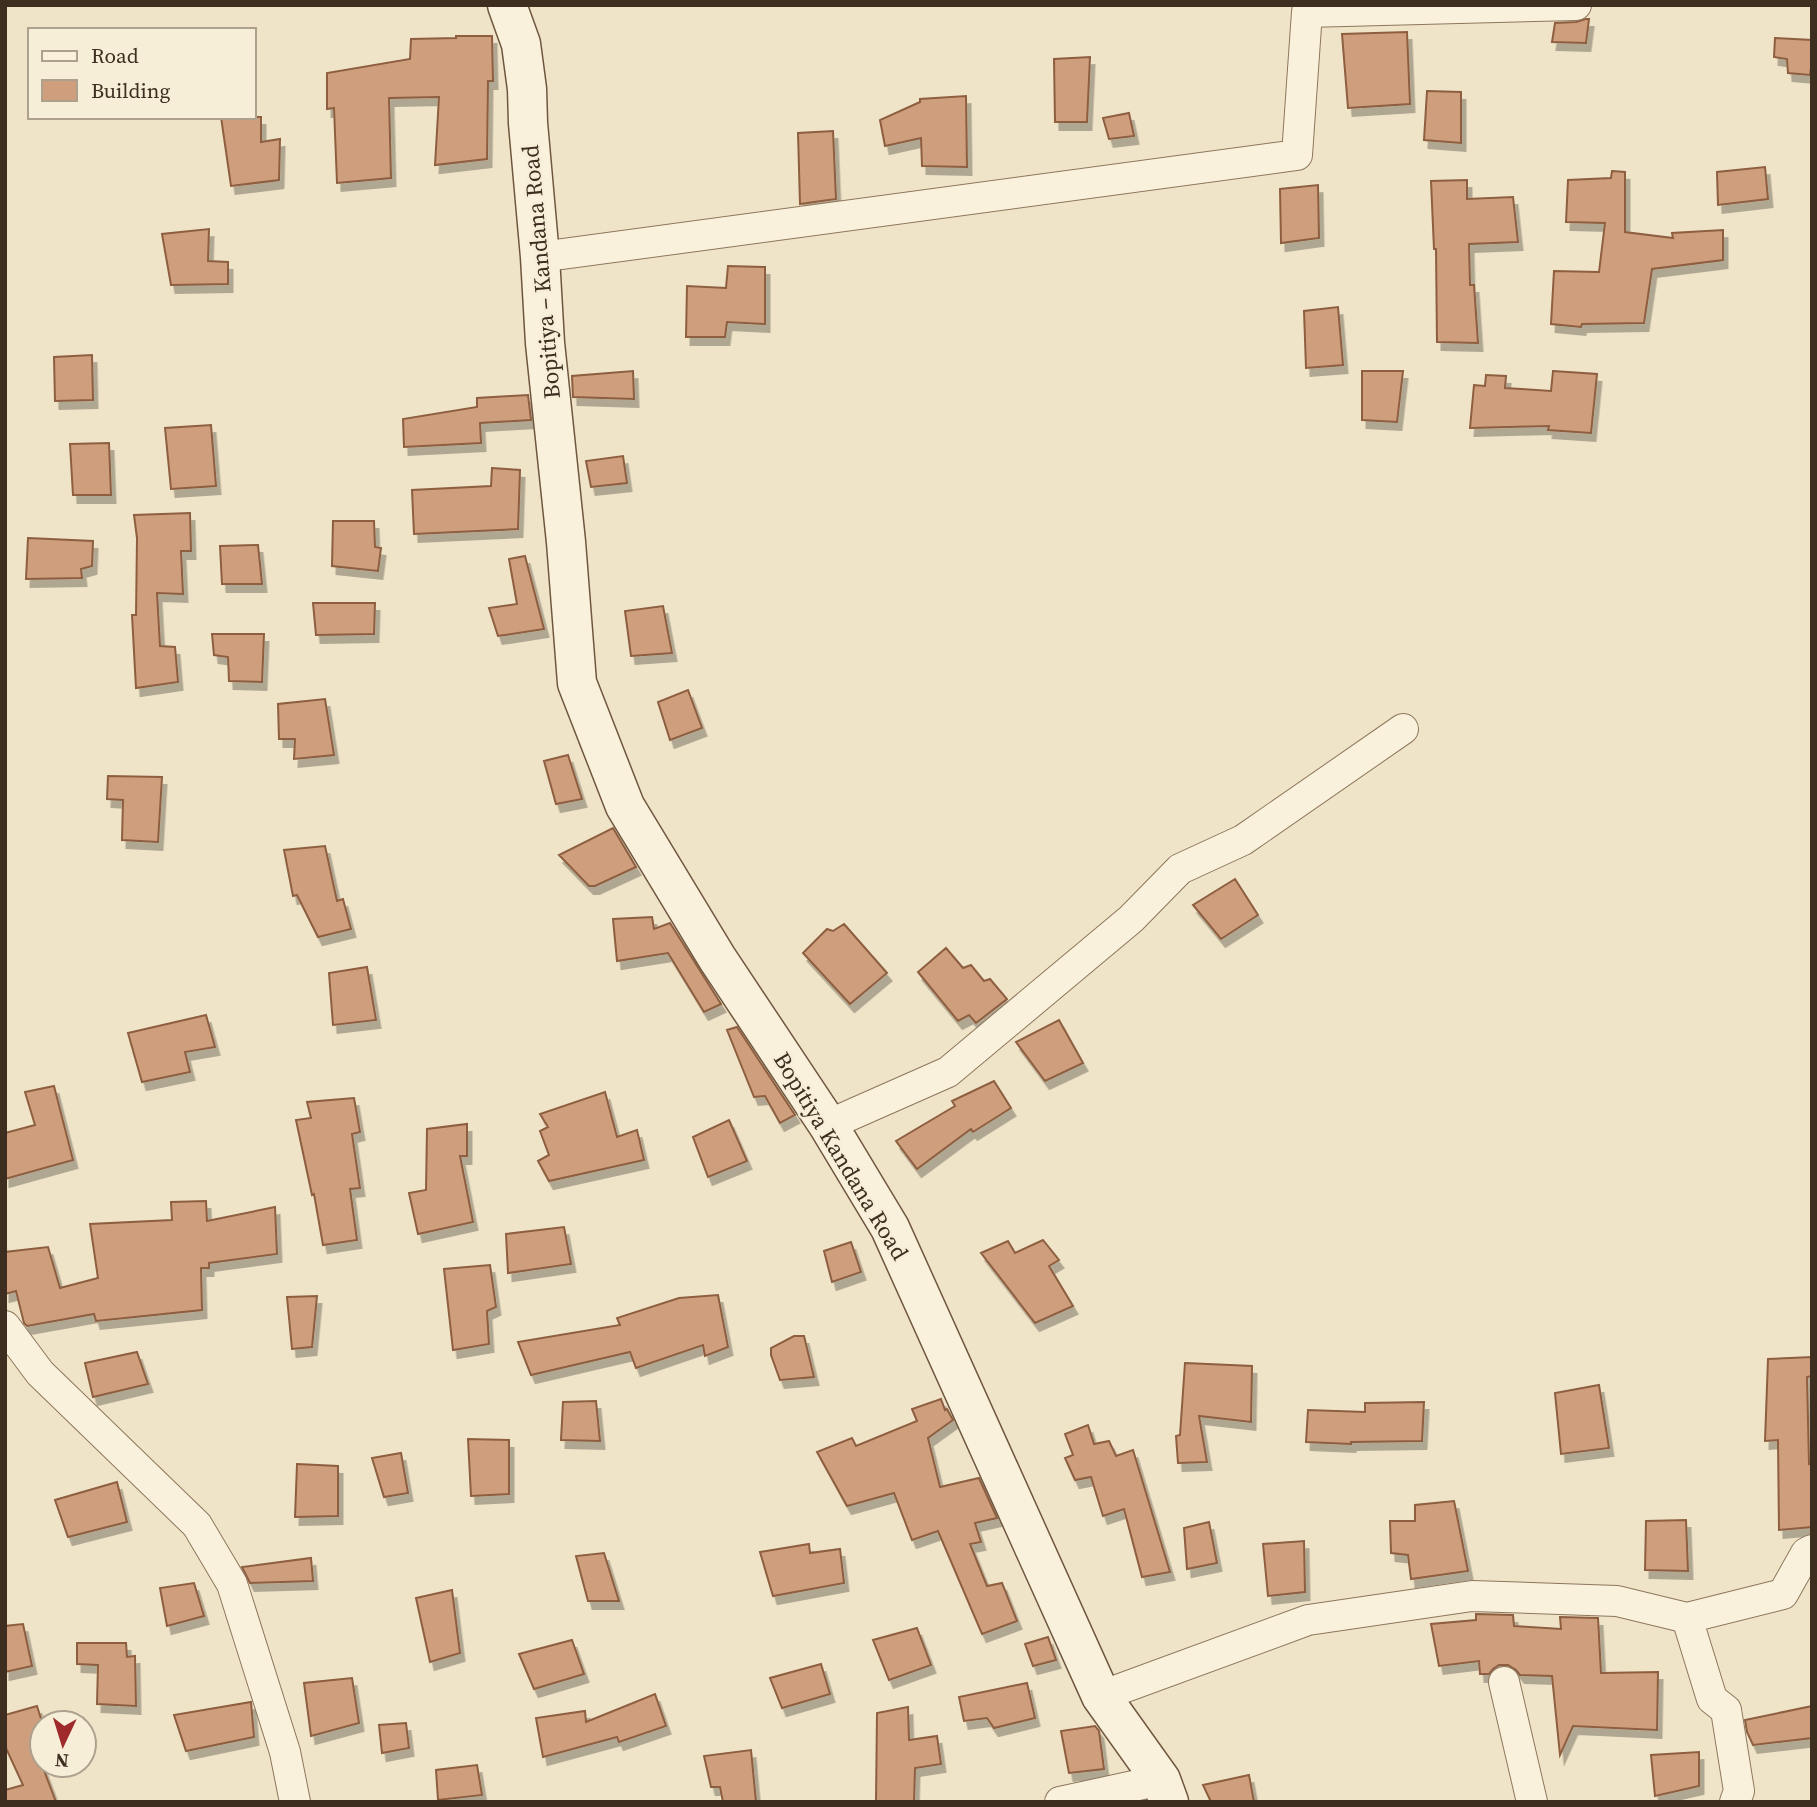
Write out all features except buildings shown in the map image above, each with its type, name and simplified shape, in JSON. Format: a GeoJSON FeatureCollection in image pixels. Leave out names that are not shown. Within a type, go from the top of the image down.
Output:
{"type":"FeatureCollection","features":[{"type":"Feature","properties":{"kind":"main road","name":"Bopitiya – Kandana Road"},"geometry":{"type":"LineString","coordinates":[[507,5],[521,44],[527,89],[545,344],[566,542]]}},
{"type":"Feature","properties":{"kind":"main road","name":"Bopitiya Kandana Road"},"geometry":{"type":"LineString","coordinates":[[566,542],[577,683],[625,806],[717,958],[828,1125],[890,1228],[1101,1696],[1165,1791]]}},
{"type":"Feature","properties":{"kind":"street"},"geometry":{"type":"LineString","coordinates":[[540,257],[1297,155],[1307,12],[1576,5]]}},
{"type":"Feature","properties":{"kind":"street"},"geometry":{"type":"LineString","coordinates":[[828,1125],[948,1072],[1131,919],[1180,869],[1243,840],[1403,729]]}},
{"type":"Feature","properties":{"kind":"street"},"geometry":{"type":"LineString","coordinates":[[5,1326],[40,1373],[197,1525],[232,1584],[285,1752],[295,1802]]}},
{"type":"Feature","properties":{"kind":"street"},"geometry":{"type":"LineString","coordinates":[[1101,1696],[1308,1620],[1472,1596],[1617,1601],[1687,1618],[1783,1594],[1806,1553],[1812,1550]]}},
{"type":"Feature","properties":{"kind":"street"},"geometry":{"type":"LineString","coordinates":[[1687,1618],[1712,1699],[1726,1710],[1740,1791],[1735,1802]]}},
{"type":"Feature","properties":{"kind":"street"},"geometry":{"type":"LineString","coordinates":[[1504,1682],[1532,1802]]}},
{"type":"Feature","properties":{"kind":"street"},"geometry":{"type":"LineString","coordinates":[[1060,1802],[1165,1791]]}}]}
